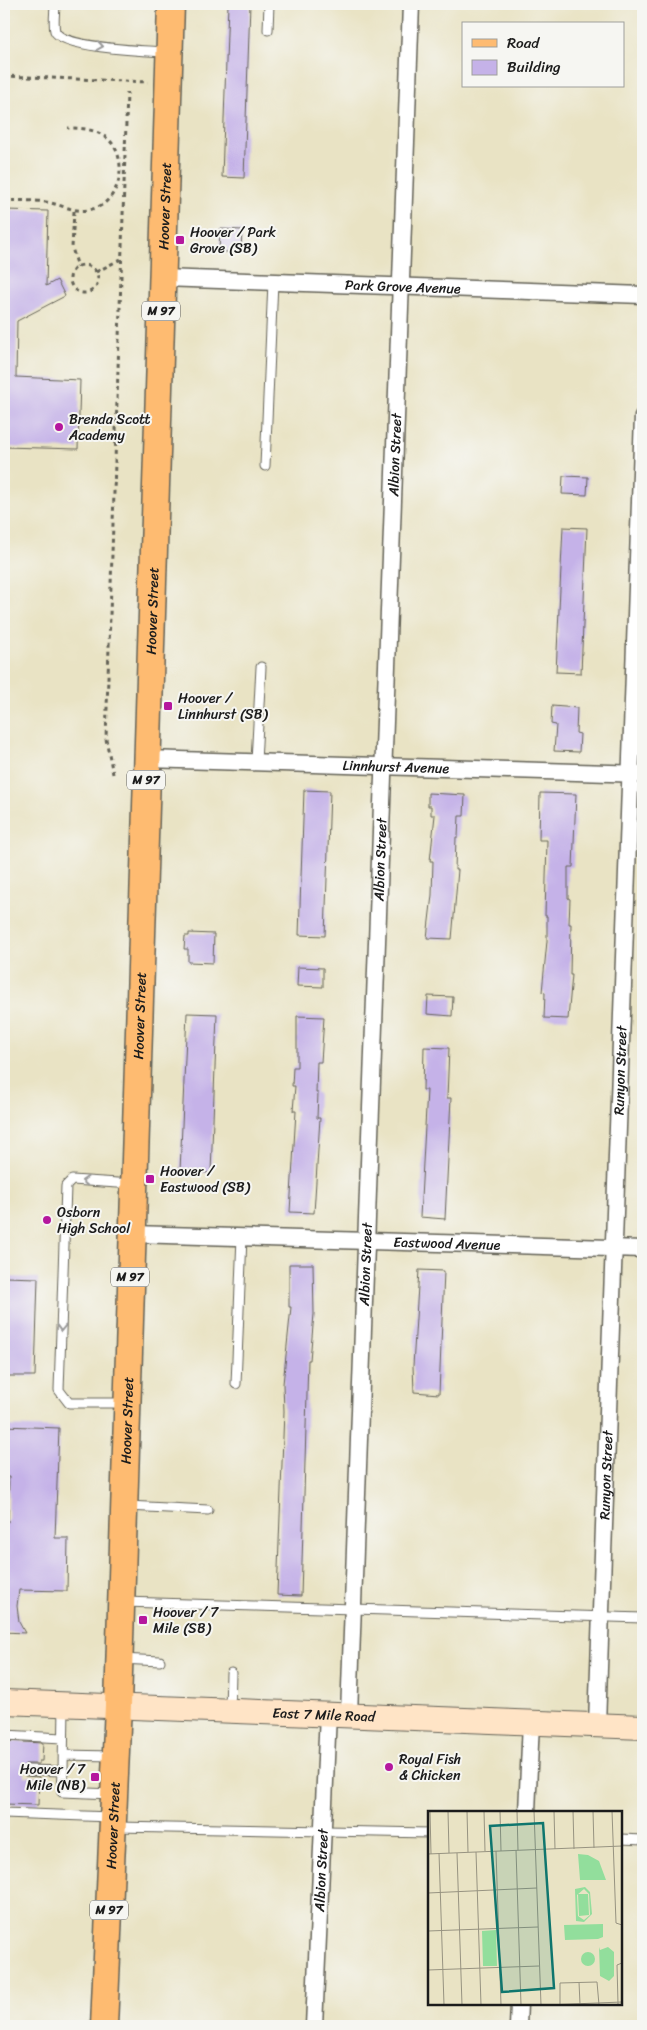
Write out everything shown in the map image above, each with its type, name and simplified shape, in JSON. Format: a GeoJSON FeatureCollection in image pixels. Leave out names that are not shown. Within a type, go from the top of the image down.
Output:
{"type":"FeatureCollection","features":[{"type":"Feature","properties":{"kind":"main road","name":"Hoover Street"},"geometry":{"type":"LineString","coordinates":[[104,2026],[118,1706],[170,4]]}},
{"type":"Feature","properties":{"kind":"street","name":"Albion Street"},"geometry":{"type":"LineString","coordinates":[[314,2026],[324,1830],[353,1610],[411,4]]}},
{"type":"Feature","properties":{"kind":"street","name":"Park Grove Avenue"},"geometry":{"type":"LineString","coordinates":[[162,278],[643,296]]}},
{"type":"Feature","properties":{"kind":"street","name":"Runyon Street"},"geometry":{"type":"LineString","coordinates":[[597,1725],[614,1248],[637,774],[643,416]]}},
{"type":"Feature","properties":{"kind":"street","name":"Linnhurst Avenue"},"geometry":{"type":"LineString","coordinates":[[147,759],[637,774]]}},
{"type":"Feature","properties":{"kind":"street","name":"Eastwood Avenue"},"geometry":{"type":"LineString","coordinates":[[132,1234],[643,1249]]}},
{"type":"Feature","properties":{"kind":"street","name":"East 7 Mile Road"},"geometry":{"type":"LineString","coordinates":[[4,1702],[643,1727]]}},
{"type":"Feature","properties":{"kind":"street"},"geometry":{"type":"LineString","coordinates":[[527,1811],[531,1722]]}},
{"type":"Feature","properties":{"kind":"street"},"geometry":{"type":"LineString","coordinates":[[518,2005],[518,2026]]}},
{"type":"Feature","properties":{"kind":"lane"},"geometry":{"type":"LineString","coordinates":[[56,4],[55,31],[60,37],[96,46],[169,52]]}},
{"type":"Feature","properties":{"kind":"lane"},"geometry":{"type":"LineString","coordinates":[[268,30],[269,4]]}},
{"type":"Feature","properties":{"kind":"lane"},"geometry":{"type":"LineString","coordinates":[[265,466],[273,282]]}},
{"type":"Feature","properties":{"kind":"lane"},"geometry":{"type":"LineString","coordinates":[[256,762],[261,667]]}},
{"type":"Feature","properties":{"kind":"lane"},"geometry":{"type":"LineString","coordinates":[[127,1403],[69,1403],[59,1390],[66,1186],[72,1180],[133,1184]]}},
{"type":"Feature","properties":{"kind":"lane"},"geometry":{"type":"LineString","coordinates":[[236,1384],[242,1237]]}},
{"type":"Feature","properties":{"kind":"lane"},"geometry":{"type":"LineString","coordinates":[[124,1506],[208,1510]]}},
{"type":"Feature","properties":{"kind":"lane"},"geometry":{"type":"LineString","coordinates":[[121,1602],[205,1603],[353,1610],[643,1618]]}},
{"type":"Feature","properties":{"kind":"lane"},"geometry":{"type":"LineString","coordinates":[[119,1659],[160,1660]]}},
{"type":"Feature","properties":{"kind":"lane"},"geometry":{"type":"LineString","coordinates":[[230,1710],[231,1673]]}},
{"type":"Feature","properties":{"kind":"lane"},"geometry":{"type":"LineString","coordinates":[[64,1704],[62,1792],[113,1812]]}},
{"type":"Feature","properties":{"kind":"lane"},"geometry":{"type":"LineString","coordinates":[[8,1736],[63,1738]]}},
{"type":"Feature","properties":{"kind":"lane"},"geometry":{"type":"LineString","coordinates":[[63,1754],[116,1757]]}},
{"type":"Feature","properties":{"kind":"lane"},"geometry":{"type":"LineString","coordinates":[[37,1761],[32,1770],[63,1771]]}},
{"type":"Feature","properties":{"kind":"lane"},"geometry":{"type":"LineString","coordinates":[[4,1813],[113,1812],[324,1830],[428,1833]]}},
{"type":"Feature","properties":{"kind":"lane"},"geometry":{"type":"LineString","coordinates":[[622,1839],[643,1840]]}},
{"type":"Feature","properties":{"kind":"path"},"geometry":{"type":"LineString","coordinates":[[4,76],[168,82]]}},
{"type":"Feature","properties":{"kind":"path"},"geometry":{"type":"LineString","coordinates":[[113,774],[106,739],[127,92]]}},
{"type":"Feature","properties":{"kind":"path"},"geometry":{"type":"LineString","coordinates":[[4,200],[51,203],[74,211],[88,210],[108,200],[116,190],[120,165],[118,154],[106,138],[96,131],[68,128]]}},
{"type":"Feature","properties":{"kind":"path"},"geometry":{"type":"LineString","coordinates":[[74,211],[72,248],[78,267]]}},
{"type":"Feature","properties":{"kind":"path"},"geometry":{"type":"LineString","coordinates":[[96,272],[121,259]]}},
{"type":"Feature","properties":{"kind":"path"},"geometry":{"type":"LineString","coordinates":[[89,266],[96,272],[98,282],[96,287],[88,293],[79,293],[72,287],[70,279],[73,270],[78,267],[89,266]]}},
{"type":"Feature","properties":{"kind":"building"},"geometry":{"type":"Polygon","coordinates":[[[228,4],[250,4],[244,178],[222,177],[228,4]]]}},
{"type":"Feature","properties":{"kind":"building"},"geometry":{"type":"Polygon","coordinates":[[[4,210],[48,211],[46,286],[57,280],[65,296],[17,321],[16,377],[80,380],[78,449],[4,447],[4,210]]]}},
{"type":"Feature","properties":{"kind":"building"},"geometry":{"type":"Polygon","coordinates":[[[220,229],[242,230],[241,252],[219,252],[220,229]]]}},
{"type":"Feature","properties":{"kind":"building"},"geometry":{"type":"Polygon","coordinates":[[[563,476],[588,477],[587,495],[562,494],[563,476]]]}},
{"type":"Feature","properties":{"kind":"building"},"geometry":{"type":"Polygon","coordinates":[[[563,527],[587,528],[581,673],[556,672],[563,527]]]}},
{"type":"Feature","properties":{"kind":"building"},"geometry":{"type":"Polygon","coordinates":[[[552,706],[577,708],[576,733],[580,734],[579,752],[554,751],[556,725],[551,724],[552,706]]]}},
{"type":"Feature","properties":{"kind":"building"},"geometry":{"type":"Polygon","coordinates":[[[304,790],[330,791],[325,936],[299,935],[304,790]]]}},
{"type":"Feature","properties":{"kind":"building"},"geometry":{"type":"Polygon","coordinates":[[[428,793],[465,795],[464,816],[459,816],[458,837],[456,837],[455,870],[458,870],[452,939],[427,938],[432,895],[433,861],[430,861],[435,815],[431,815],[431,806],[428,806],[428,793]]]}},
{"type":"Feature","properties":{"kind":"building"},"geometry":{"type":"Polygon","coordinates":[[[540,793],[576,794],[573,867],[568,867],[569,924],[571,924],[570,975],[572,975],[568,1019],[544,1018],[545,993],[542,992],[547,941],[547,916],[545,916],[547,840],[539,840],[540,793]]]}},
{"type":"Feature","properties":{"kind":"building"},"geometry":{"type":"Polygon","coordinates":[[[189,933],[214,934],[213,963],[188,962],[188,949],[184,949],[185,936],[189,936],[189,933]]]}},
{"type":"Feature","properties":{"kind":"building"},"geometry":{"type":"Polygon","coordinates":[[[298,967],[323,968],[323,987],[297,986],[298,967]]]}},
{"type":"Feature","properties":{"kind":"building"},"geometry":{"type":"Polygon","coordinates":[[[428,996],[453,997],[452,1016],[427,1014],[428,996]]]}},
{"type":"Feature","properties":{"kind":"building"},"geometry":{"type":"Polygon","coordinates":[[[187,1013],[217,1014],[211,1173],[180,1171],[187,1013]]]}},
{"type":"Feature","properties":{"kind":"building"},"geometry":{"type":"Polygon","coordinates":[[[297,1016],[324,1017],[321,1062],[317,1062],[317,1118],[320,1118],[314,1213],[290,1212],[296,1111],[293,1111],[295,1086],[292,1086],[293,1067],[297,1067],[297,1016]]]}},
{"type":"Feature","properties":{"kind":"building"},"geometry":{"type":"Polygon","coordinates":[[[424,1047],[449,1048],[447,1098],[451,1098],[445,1219],[420,1217],[427,1090],[423,1090],[424,1047]]]}},
{"type":"Feature","properties":{"kind":"building"},"geometry":{"type":"Polygon","coordinates":[[[289,1264],[313,1264],[314,1314],[310,1360],[308,1360],[301,1596],[277,1595],[284,1411],[283,1384],[291,1307],[289,1307],[289,1264]]]}},
{"type":"Feature","properties":{"kind":"building"},"geometry":{"type":"Polygon","coordinates":[[[419,1270],[444,1271],[439,1394],[414,1392],[413,1366],[419,1270]]]}},
{"type":"Feature","properties":{"kind":"building"},"geometry":{"type":"Polygon","coordinates":[[[4,1277],[38,1278],[35,1376],[4,1376],[4,1277]]]}},
{"type":"Feature","properties":{"kind":"building"},"geometry":{"type":"Polygon","coordinates":[[[4,1426],[59,1428],[55,1538],[68,1538],[67,1591],[19,1590],[17,1606],[19,1622],[25,1633],[4,1632],[4,1522],[8,1522],[9,1477],[4,1477],[4,1426]]]}},
{"type":"Feature","properties":{"kind":"building"},"geometry":{"type":"Polygon","coordinates":[[[4,1741],[43,1743],[42,1761],[39,1761],[39,1764],[25,1764],[22,1769],[25,1776],[39,1777],[38,1805],[4,1804],[4,1741]]]}},
{"type":"Feature","properties":{"kind":"place","name":"Hoover / Park Grove (SB)"},"geometry":{"type":"Point","coordinates":[180,240]}},
{"type":"Feature","properties":{"kind":"place","name":"Brenda Scott Academy"},"geometry":{"type":"Point","coordinates":[59,427]}},
{"type":"Feature","properties":{"kind":"place","name":"Hoover / Linnhurst (SB)"},"geometry":{"type":"Point","coordinates":[168,706]}},
{"type":"Feature","properties":{"kind":"place","name":"Hoover / Eastwood (SB)"},"geometry":{"type":"Point","coordinates":[150,1179]}},
{"type":"Feature","properties":{"kind":"place","name":"Osborn High School"},"geometry":{"type":"Point","coordinates":[47,1220]}},
{"type":"Feature","properties":{"kind":"place","name":"Hoover / 7 Mile (SB)"},"geometry":{"type":"Point","coordinates":[143,1620]}},
{"type":"Feature","properties":{"kind":"place","name":"Royal Fish & Chicken"},"geometry":{"type":"Point","coordinates":[389,1767]}},
{"type":"Feature","properties":{"kind":"place","name":"Hoover / 7 Mile (NB)"},"geometry":{"type":"Point","coordinates":[95,1777]}}]}
